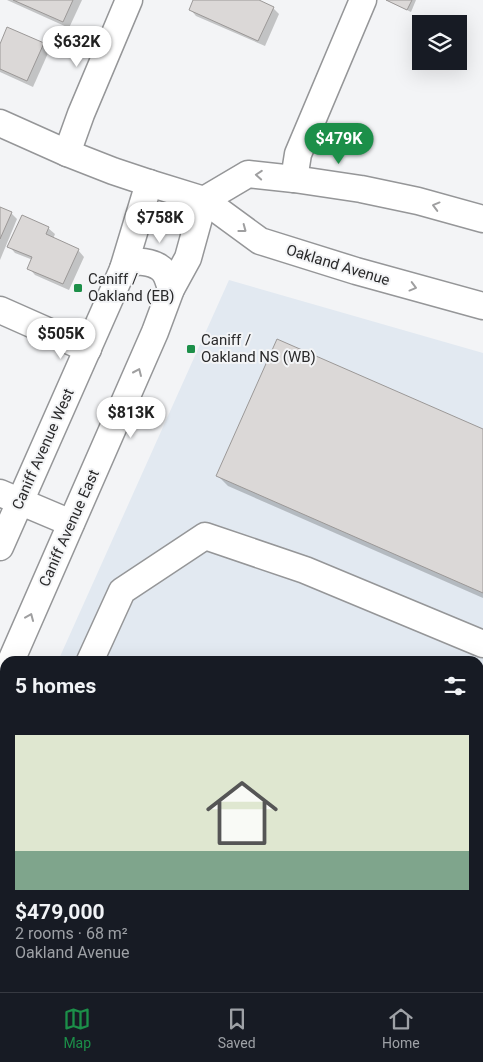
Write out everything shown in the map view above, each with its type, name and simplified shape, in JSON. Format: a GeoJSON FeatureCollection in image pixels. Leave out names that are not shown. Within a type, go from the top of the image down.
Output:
{"type":"FeatureCollection","features":[{"type":"Feature","properties":{"kind":"street"},"geometry":{"type":"LineString","coordinates":[[67,153],[81,114],[129,0]]}},
{"type":"Feature","properties":{"kind":"street"},"geometry":{"type":"LineString","coordinates":[[294,178],[298,154],[363,0]]}},
{"type":"Feature","properties":{"kind":"street","name":"Oakland Avenue"},"geometry":{"type":"LineString","coordinates":[[0,123],[67,153],[149,183],[204,200],[260,241],[356,271],[483,306]]}},
{"type":"Feature","properties":{"kind":"street"},"geometry":{"type":"LineString","coordinates":[[204,200],[248,174],[294,178],[371,191],[418,201],[483,219]]}},
{"type":"Feature","properties":{"kind":"street","name":"Caniff Avenue West"},"geometry":{"type":"LineString","coordinates":[[0,547],[10,498],[88,349],[123,269],[149,183]]}},
{"type":"Feature","properties":{"kind":"street","name":"Caniff Avenue East"},"geometry":{"type":"LineString","coordinates":[[13,656],[172,289],[188,258],[204,200]]}},
{"type":"Feature","properties":{"kind":"street"},"geometry":{"type":"LineString","coordinates":[[123,269],[140,261],[158,265],[167,275],[172,289]]}},
{"type":"Feature","properties":{"kind":"street"},"geometry":{"type":"LineString","coordinates":[[0,310],[88,349]]}},
{"type":"Feature","properties":{"kind":"street"},"geometry":{"type":"LineString","coordinates":[[10,498],[71,523]]}},
{"type":"Feature","properties":{"kind":"street"},"geometry":{"type":"LineString","coordinates":[[92,656],[122,591],[205,536],[305,570],[483,644]]}},
{"type":"Feature","properties":{"kind":"shaded area"},"geometry":{"type":"Polygon","coordinates":[[[229,280],[483,353],[483,656],[60,656],[229,280]]]}},
{"type":"Feature","properties":{"kind":"building"},"geometry":{"type":"Polygon","coordinates":[[[13,0],[73,0],[63,22],[13,0]]]}},
{"type":"Feature","properties":{"kind":"building"},"geometry":{"type":"Polygon","coordinates":[[[193,0],[259,0],[274,7],[258,41],[189,10],[193,0]]]}},
{"type":"Feature","properties":{"kind":"building"},"geometry":{"type":"Polygon","coordinates":[[[386,0],[412,0],[407,10],[386,0]]]}},
{"type":"Feature","properties":{"kind":"building"},"geometry":{"type":"Polygon","coordinates":[[[7,27],[44,43],[27,81],[0,69],[0,44],[7,27]]]}},
{"type":"Feature","properties":{"kind":"building"},"geometry":{"type":"Polygon","coordinates":[[[0,207],[12,212],[0,239],[0,207]]]}},
{"type":"Feature","properties":{"kind":"building"},"geometry":{"type":"Polygon","coordinates":[[[22,215],[49,227],[46,234],[79,249],[63,284],[27,269],[32,257],[7,247],[22,215]]]}},
{"type":"Feature","properties":{"kind":"building"},"geometry":{"type":"Polygon","coordinates":[[[277,339],[483,429],[483,593],[216,476],[277,339]]]}},
{"type":"Feature","properties":{"kind":"place","name":"Caniff / Oakland (EB)"},"geometry":{"type":"Point","coordinates":[78,288]}},
{"type":"Feature","properties":{"kind":"place","name":"Caniff / Oakland NS (WB)"},"geometry":{"type":"Point","coordinates":[191,349]}}]}
